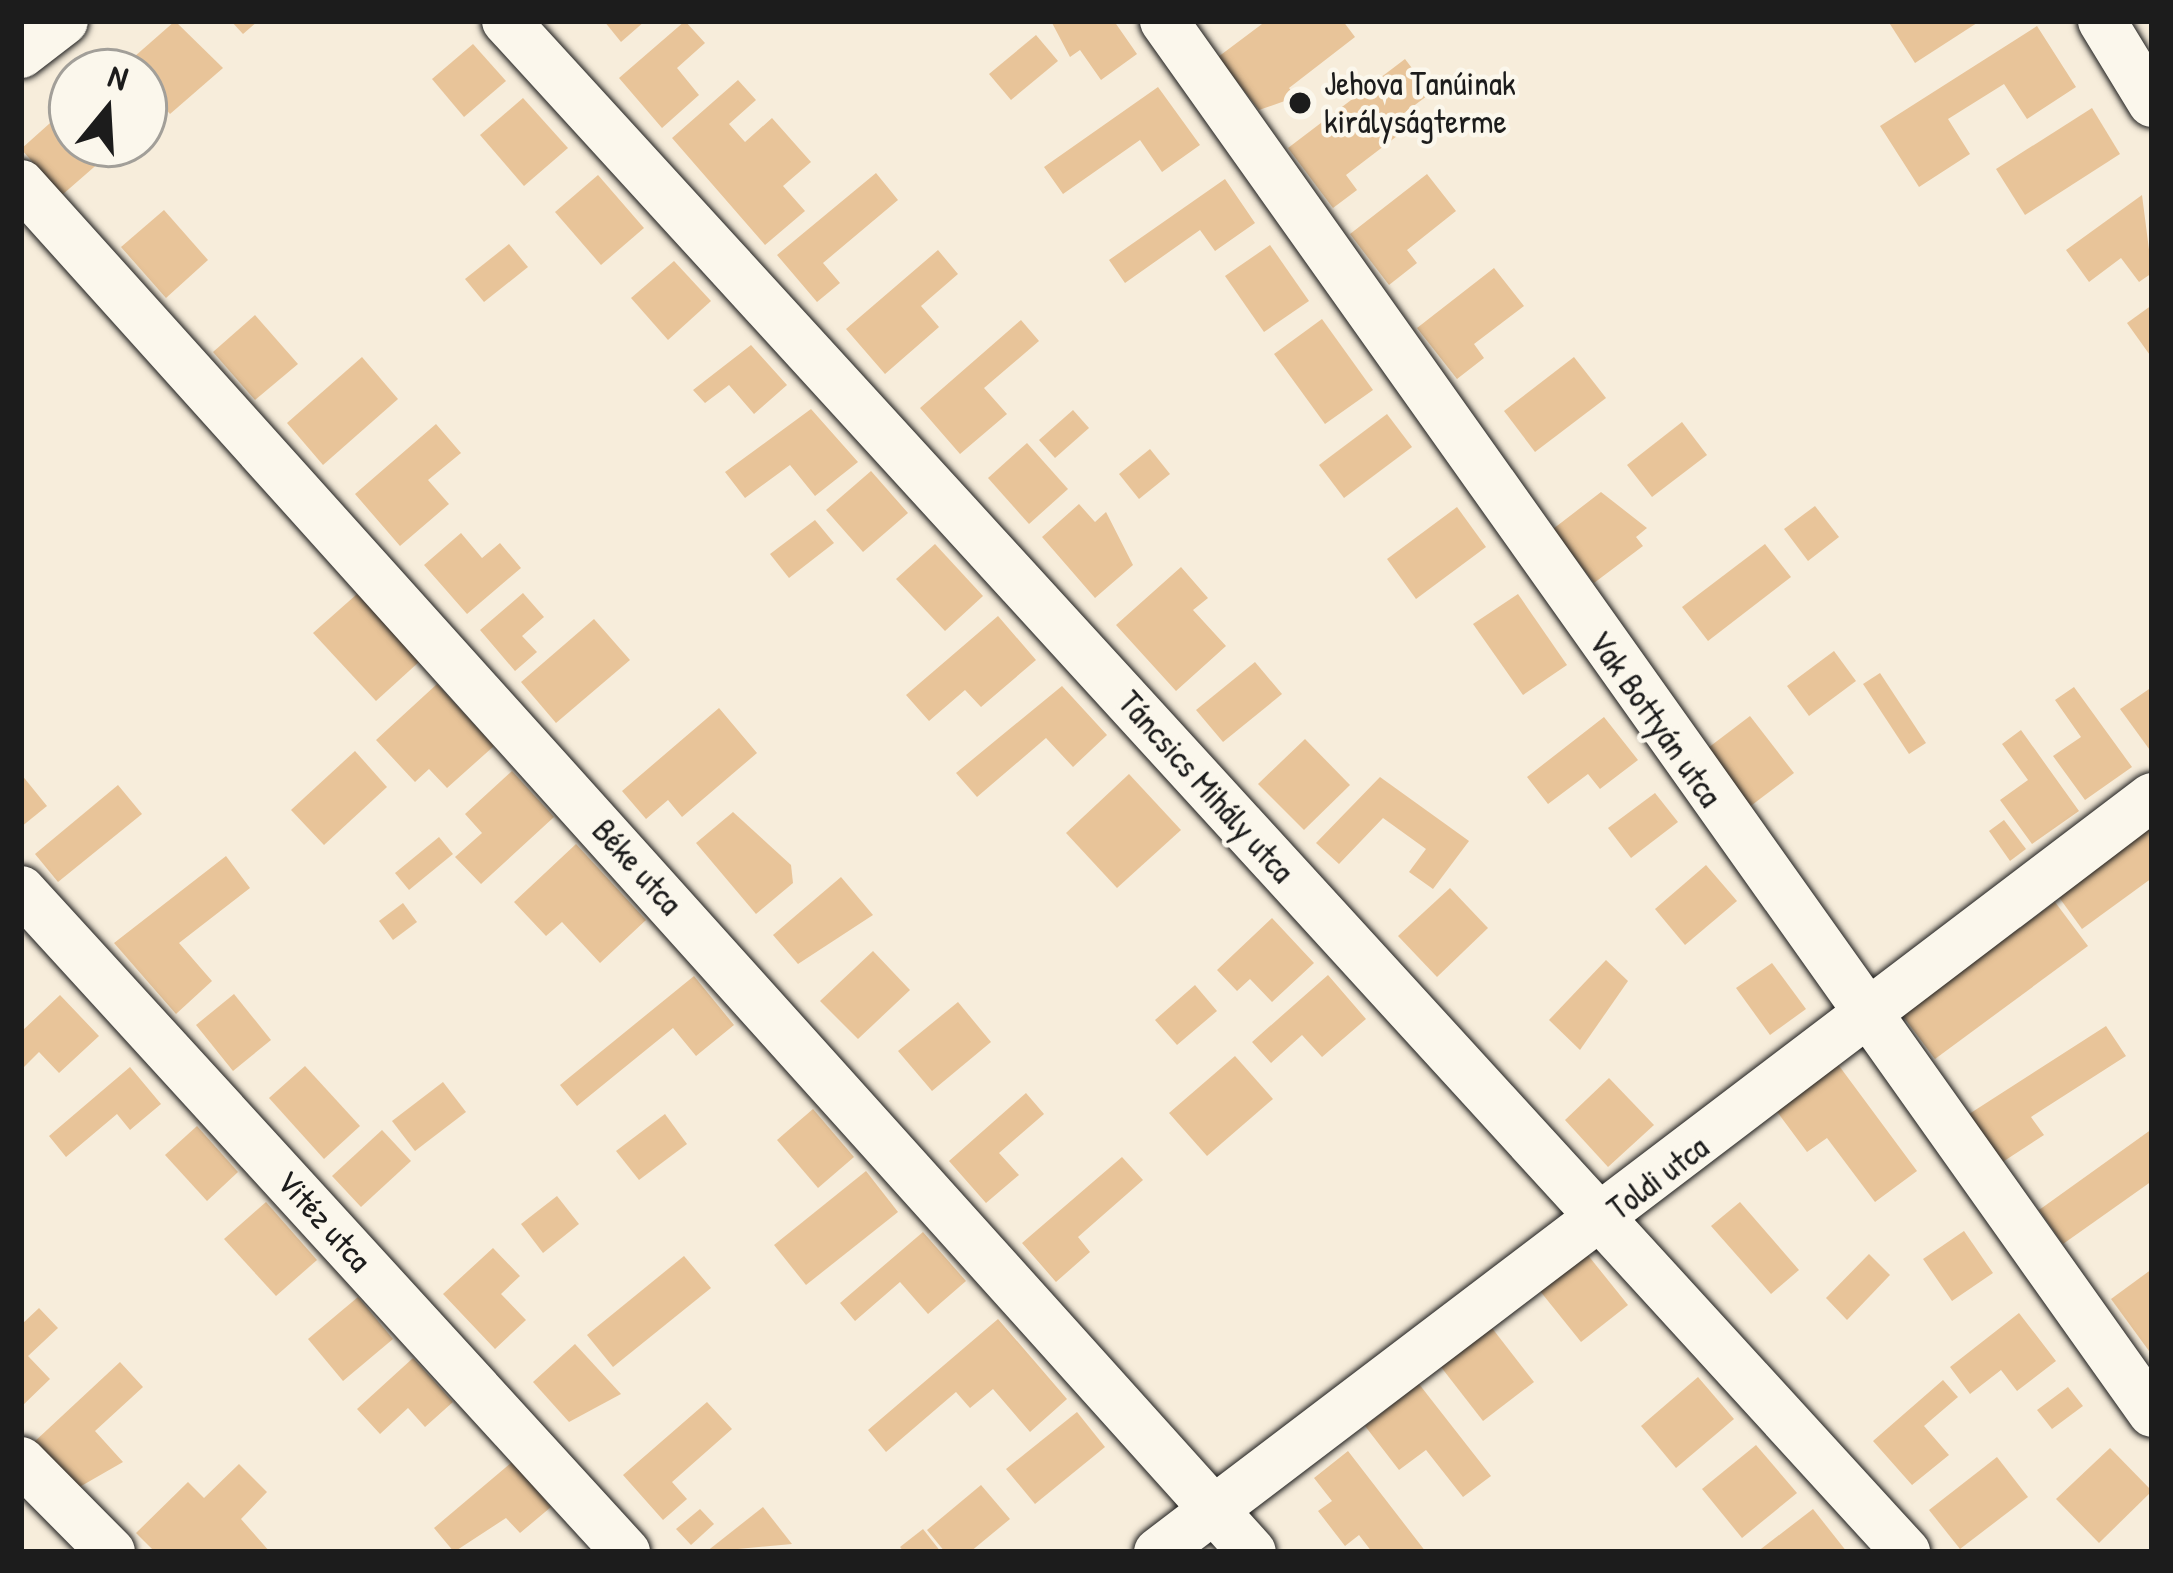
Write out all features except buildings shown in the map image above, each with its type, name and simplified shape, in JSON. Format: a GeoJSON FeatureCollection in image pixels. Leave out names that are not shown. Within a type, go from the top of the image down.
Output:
{"type":"FeatureCollection","features":[{"type":"Feature","properties":{"kind":"street"},"geometry":{"type":"LineString","coordinates":[[21,54],[64,21]]}},
{"type":"Feature","properties":{"kind":"street","name":"Táncsics Mihály utca"},"geometry":{"type":"LineString","coordinates":[[506,21],[1906,1552]]}},
{"type":"Feature","properties":{"kind":"street","name":"Vak Bottyán utca"},"geometry":{"type":"LineString","coordinates":[[1163,21],[1867,1021],[2152,1413]]}},
{"type":"Feature","properties":{"kind":"street"},"geometry":{"type":"LineString","coordinates":[[2102,21],[2152,103]]}},
{"type":"Feature","properties":{"kind":"street","name":"Béke utca"},"geometry":{"type":"LineString","coordinates":[[21,184],[1252,1552]]}},
{"type":"Feature","properties":{"kind":"street","name":"Toldi utca"},"geometry":{"type":"LineString","coordinates":[[1158,1552],[1867,1021],[2152,797]]}},
{"type":"Feature","properties":{"kind":"street","name":"Vitéz utca"},"geometry":{"type":"LineString","coordinates":[[21,890],[626,1552]]}},
{"type":"Feature","properties":{"kind":"street"},"geometry":{"type":"LineString","coordinates":[[21,1461],[112,1552]]}},
{"type":"Feature","properties":{"kind":"place","name":"Jehova Tanúinak királyságterme"},"geometry":{"type":"Point","coordinates":[1300,103]}}]}
